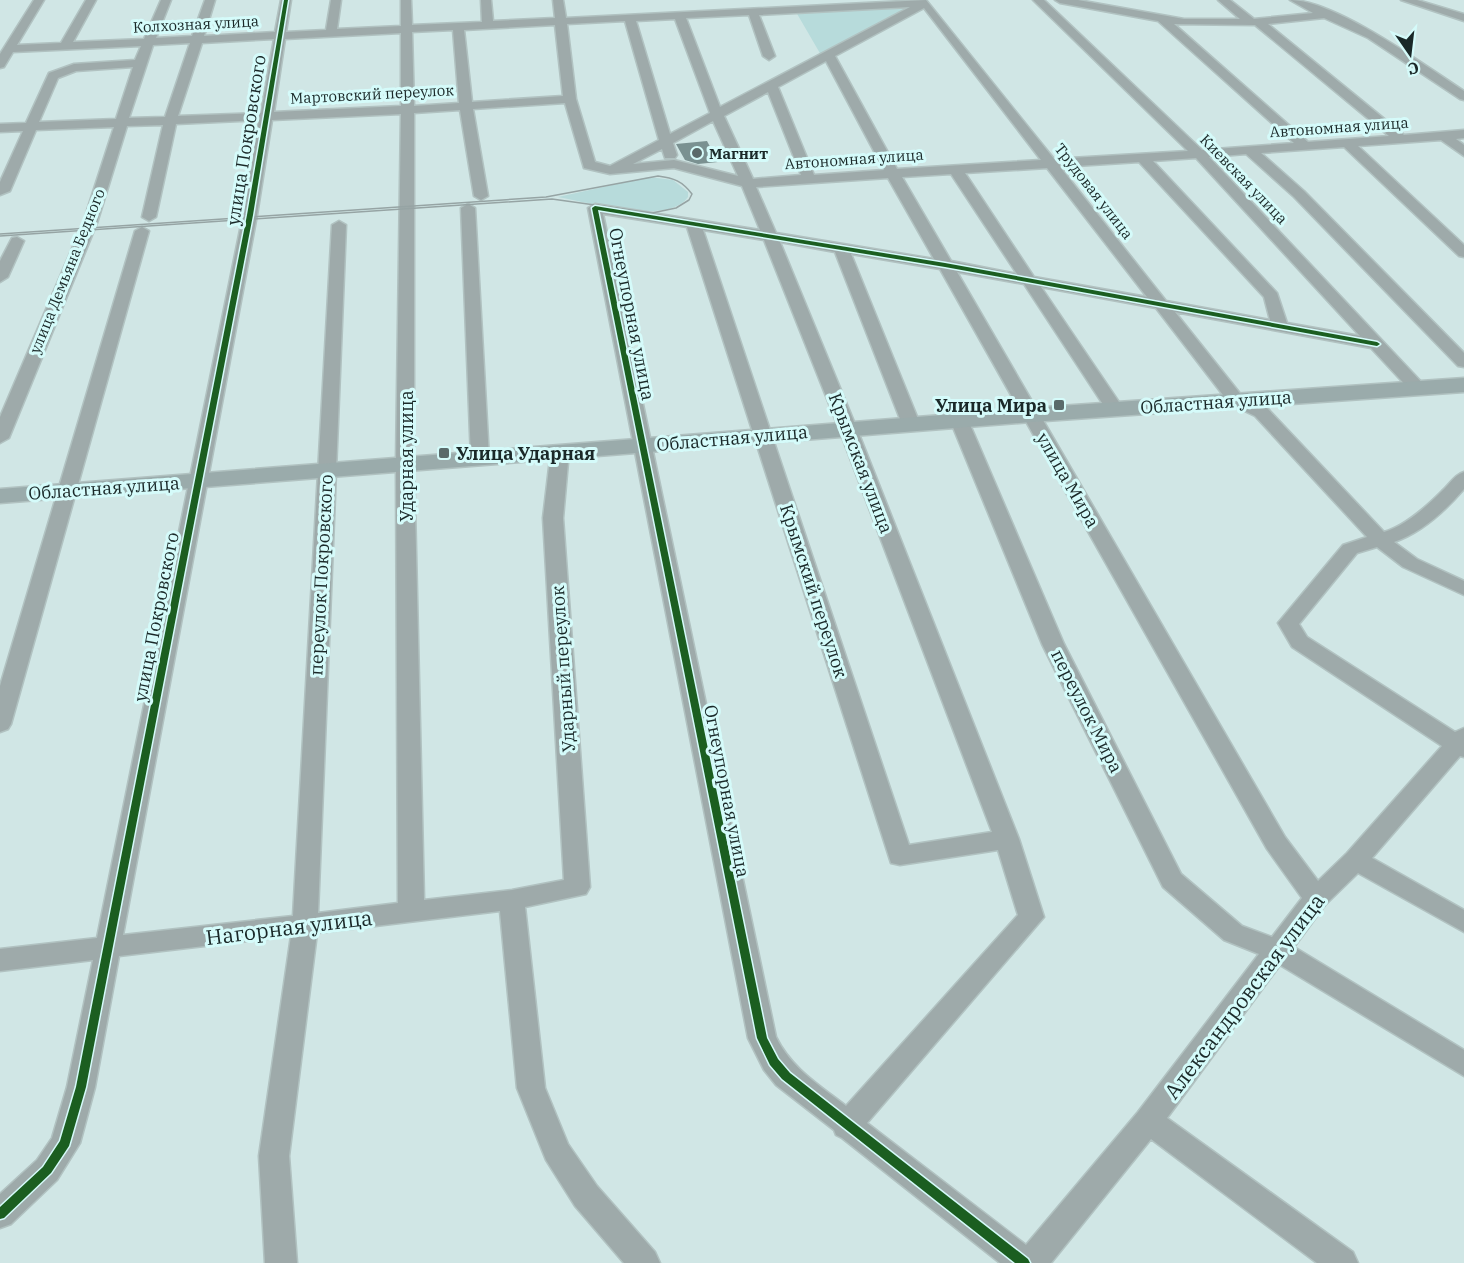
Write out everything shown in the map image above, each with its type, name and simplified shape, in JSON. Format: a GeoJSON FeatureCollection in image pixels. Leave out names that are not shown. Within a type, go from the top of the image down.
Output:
{"type":"FeatureCollection","features":[{"type":"Feature","properties":{"kind":"main road","name":"Областная улица"},"geometry":{"type":"LineString","coordinates":[[0,496],[1114,408],[1464,385]]}},
{"type":"Feature","properties":{"kind":"street"},"geometry":{"type":"LineString","coordinates":[[0,64],[39,0]]}},
{"type":"Feature","properties":{"kind":"street"},"geometry":{"type":"LineString","coordinates":[[65,46],[91,0]]}},
{"type":"Feature","properties":{"kind":"street","name":"улица Демьяна Бедного"},"geometry":{"type":"LineString","coordinates":[[0,438],[90,223],[140,63],[166,0]]}},
{"type":"Feature","properties":{"kind":"street"},"geometry":{"type":"LineString","coordinates":[[0,724],[145,224],[170,120],[210,0]]}},
{"type":"Feature","properties":{"kind":"street","name":"улица Покровского"},"geometry":{"type":"LineString","coordinates":[[0,1214],[47,1170],[65,1143],[81,1087],[250,215],[286,0]]}},
{"type":"Feature","properties":{"kind":"street"},"geometry":{"type":"LineString","coordinates":[[330,32],[336,0]]}},
{"type":"Feature","properties":{"kind":"street","name":"Ударная улица"},"geometry":{"type":"LineString","coordinates":[[406,0],[409,207],[405,463],[411,911]]}},
{"type":"Feature","properties":{"kind":"street"},"geometry":{"type":"LineString","coordinates":[[486,0],[488,25]]}},
{"type":"Feature","properties":{"kind":"street"},"geometry":{"type":"LineString","coordinates":[[558,0],[570,99],[589,165],[610,170],[665,143],[928,2]]}},
{"type":"Feature","properties":{"kind":"street","name":"Киевская улица"},"geometry":{"type":"LineString","coordinates":[[1038,0],[1199,154],[1418,388]]}},
{"type":"Feature","properties":{"kind":"street"},"geometry":{"type":"LineString","coordinates":[[1060,0],[1184,22],[1255,22],[1330,14]]}},
{"type":"Feature","properties":{"kind":"street"},"geometry":{"type":"LineString","coordinates":[[1222,0],[1255,22],[1401,139]]}},
{"type":"Feature","properties":{"kind":"street"},"geometry":{"type":"LineString","coordinates":[[1295,0],[1330,14],[1372,36],[1464,96]]}},
{"type":"Feature","properties":{"kind":"street"},"geometry":{"type":"LineString","coordinates":[[1406,0],[1464,18]]}},
{"type":"Feature","properties":{"kind":"street","name":"Колхозная улица"},"geometry":{"type":"LineString","coordinates":[[9,49],[928,2]]}},
{"type":"Feature","properties":{"kind":"street","name":"Трудовая улица"},"geometry":{"type":"LineString","coordinates":[[928,2],[1236,400]]}},
{"type":"Feature","properties":{"kind":"street"},"geometry":{"type":"LineString","coordinates":[[753,12],[769,56]]}},
{"type":"Feature","properties":{"kind":"street","name":"Крымская улица"},"geometry":{"type":"LineString","coordinates":[[679,15],[717,115],[748,183],[849,429],[1007,839],[1031,916],[846,1126]]}},
{"type":"Feature","properties":{"kind":"street"},"geometry":{"type":"LineString","coordinates":[[630,18],[665,143],[674,164]]}},
{"type":"Feature","properties":{"kind":"street"},"geometry":{"type":"LineString","coordinates":[[1162,18],[1305,146]]}},
{"type":"Feature","properties":{"kind":"street"},"geometry":{"type":"LineString","coordinates":[[458,26],[466,106],[481,196]]}},
{"type":"Feature","properties":{"kind":"street","name":"улица Мира"},"geometry":{"type":"LineString","coordinates":[[829,56],[893,174],[1276,843],[1316,898]]}},
{"type":"Feature","properties":{"kind":"street"},"geometry":{"type":"LineString","coordinates":[[0,191],[3,191],[53,76],[74,68],[140,63]]}},
{"type":"Feature","properties":{"kind":"street"},"geometry":{"type":"LineString","coordinates":[[771,86],[809,179]]}},
{"type":"Feature","properties":{"kind":"street","name":"Мартовский переулок"},"geometry":{"type":"LineString","coordinates":[[0,128],[406,110],[570,99]]}},
{"type":"Feature","properties":{"kind":"street","name":"Автономная улица"},"geometry":{"type":"LineString","coordinates":[[610,170],[674,164],[748,183],[1348,144],[1464,134]]}},
{"type":"Feature","properties":{"kind":"street"},"geometry":{"type":"LineString","coordinates":[[1445,136],[1464,152]]}},
{"type":"Feature","properties":{"kind":"street"},"geometry":{"type":"LineString","coordinates":[[1348,144],[1464,253]]}},
{"type":"Feature","properties":{"kind":"street"},"geometry":{"type":"LineString","coordinates":[[1249,150],[1299,194],[1464,362]]}},
{"type":"Feature","properties":{"kind":"street"},"geometry":{"type":"LineString","coordinates":[[1143,158],[1271,296],[1280,327]]}},
{"type":"Feature","properties":{"kind":"street"},"geometry":{"type":"LineString","coordinates":[[955,169],[1114,408]]}},
{"type":"Feature","properties":{"kind":"street"},"geometry":{"type":"LineString","coordinates":[[468,208],[480,458]]}},
{"type":"Feature","properties":{"kind":"street","name":"Огнеупорная улица"},"geometry":{"type":"LineString","coordinates":[[693,223],[595,208],[762,1038],[774,1062],[786,1076],[846,1126],[1024,1263]]}},
{"type":"Feature","properties":{"kind":"street"},"geometry":{"type":"LineString","coordinates":[[693,223],[945,265],[1377,344]]}},
{"type":"Feature","properties":{"kind":"street","name":"Крымский переулок"},"geometry":{"type":"LineString","coordinates":[[693,223],[900,856],[1007,839]]}},
{"type":"Feature","properties":{"kind":"street","name":"переулок Покровского"},"geometry":{"type":"LineString","coordinates":[[281,1263],[274,1156],[305,925],[339,225]]}},
{"type":"Feature","properties":{"kind":"street"},"geometry":{"type":"LineString","coordinates":[[0,277],[17,241]]}},
{"type":"Feature","properties":{"kind":"street"},"geometry":{"type":"LineString","coordinates":[[841,247],[912,424]]}},
{"type":"Feature","properties":{"kind":"street"},"geometry":{"type":"LineString","coordinates":[[1236,400],[1261,412],[1381,541],[1410,563],[1464,589]]}},
{"type":"Feature","properties":{"kind":"street","name":"переулок Мира"},"geometry":{"type":"LineString","coordinates":[[959,420],[1053,644],[1172,880],[1233,933],[1278,951],[1464,1064]]}},
{"type":"Feature","properties":{"kind":"street","name":"Ударный переулок"},"geometry":{"type":"LineString","coordinates":[[560,451],[553,518],[577,886]]}},
{"type":"Feature","properties":{"kind":"street"},"geometry":{"type":"LineString","coordinates":[[1461,743],[1299,642],[1288,623],[1350,549],[1405,532],[1448,496],[1464,478]]}},
{"type":"Feature","properties":{"kind":"street","name":"Александровская улица"},"geometry":{"type":"LineString","coordinates":[[1031,1263],[1148,1121],[1316,898],[1356,860],[1461,743]]}},
{"type":"Feature","properties":{"kind":"street"},"geometry":{"type":"LineString","coordinates":[[1356,860],[1464,922]]}},
{"type":"Feature","properties":{"kind":"street","name":"Нагорная улица"},"geometry":{"type":"LineString","coordinates":[[0,960],[512,900],[577,886]]}},
{"type":"Feature","properties":{"kind":"street"},"geometry":{"type":"LineString","coordinates":[[512,900],[531,1088],[556,1151],[586,1196],[644,1263]]}},
{"type":"Feature","properties":{"kind":"street"},"geometry":{"type":"LineString","coordinates":[[1148,1121],[1342,1263]]}},
{"type":"Feature","properties":{"kind":"shaded area"},"geometry":{"type":"Polygon","coordinates":[[[910,6],[821,55],[796,12],[910,6]]]}},
{"type":"Feature","properties":{"kind":"shaded area"},"geometry":{"type":"Polygon","coordinates":[[[649,177],[673,180],[688,192],[688,197],[678,206],[646,211],[607,207],[558,197],[649,177]]]}},
{"type":"Feature","properties":{"kind":"building","name":"Магнит"},"geometry":{"type":"Polygon","coordinates":[[[707,141],[718,162],[698,164],[685,160],[676,144],[707,141]]]}},
{"type":"Feature","properties":{"kind":"tram line"},"geometry":{"type":"LineString","coordinates":[[0,234],[546,197],[658,176],[677,181],[692,194],[689,200],[676,208],[652,213],[552,199],[0,236]]}},
{"type":"Feature","properties":{"kind":"cycle path"},"geometry":{"type":"LineString","coordinates":[[0,1214],[47,1170],[65,1143],[81,1087],[250,215],[286,0]]}},
{"type":"Feature","properties":{"kind":"cycle path"},"geometry":{"type":"LineString","coordinates":[[1024,1263],[786,1076],[774,1062],[762,1038],[595,208],[945,265],[1377,344]]}},
{"type":"Feature","properties":{"kind":"place","name":"Магнит"},"geometry":{"type":"Point","coordinates":[697,153]}},
{"type":"Feature","properties":{"kind":"place","name":"Улица Мира"},"geometry":{"type":"Point","coordinates":[1059,405]}},
{"type":"Feature","properties":{"kind":"place","name":"Улица Ударная"},"geometry":{"type":"Point","coordinates":[444,453]}}]}
